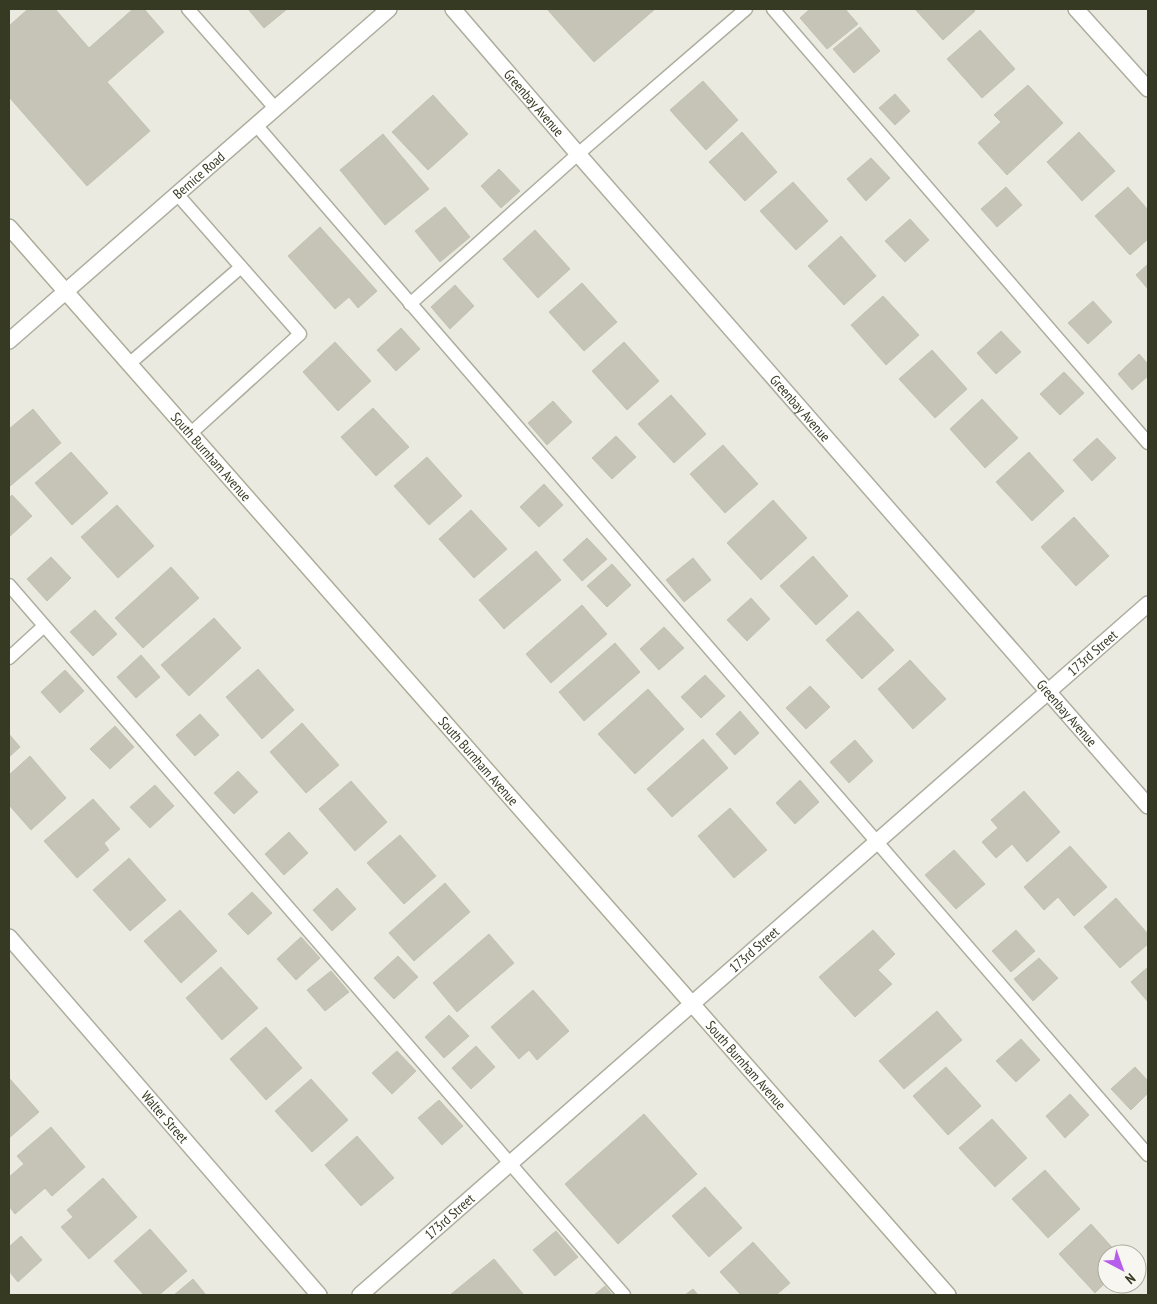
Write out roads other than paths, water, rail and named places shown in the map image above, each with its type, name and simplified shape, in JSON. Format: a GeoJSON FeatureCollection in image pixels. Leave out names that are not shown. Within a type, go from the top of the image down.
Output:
{"type":"FeatureCollection","features":[{"type":"Feature","properties":{"kind":"street","name":"Bernice Road"},"geometry":{"type":"LineString","coordinates":[[9,341],[389,9]]}},
{"type":"Feature","properties":{"kind":"street","name":"Greenbay Avenue"},"geometry":{"type":"LineString","coordinates":[[453,9],[1148,806]]}},
{"type":"Feature","properties":{"kind":"street"},"geometry":{"type":"LineString","coordinates":[[1076,9],[1148,89]]}},
{"type":"Feature","properties":{"kind":"street","name":"South Burnham Avenue"},"geometry":{"type":"LineString","coordinates":[[9,227],[948,1295]]}},
{"type":"Feature","properties":{"kind":"street","name":"173rd Street"},"geometry":{"type":"LineString","coordinates":[[360,1295],[1148,604]]}},
{"type":"Feature","properties":{"kind":"street","name":"Walter Street"},"geometry":{"type":"LineString","coordinates":[[9,937],[319,1295]]}},
{"type":"Feature","properties":{"kind":"lane"},"geometry":{"type":"LineString","coordinates":[[188,9],[275,108]]}},
{"type":"Feature","properties":{"kind":"lane"},"geometry":{"type":"LineString","coordinates":[[410,304],[578,154],[746,9]]}},
{"type":"Feature","properties":{"kind":"lane"},"geometry":{"type":"LineString","coordinates":[[774,9],[1148,443]]}},
{"type":"Feature","properties":{"kind":"lane"},"geometry":{"type":"LineString","coordinates":[[256,125],[1148,1155]]}},
{"type":"Feature","properties":{"kind":"lane"},"geometry":{"type":"LineString","coordinates":[[177,194],[300,334],[190,434]]}},
{"type":"Feature","properties":{"kind":"lane"},"geometry":{"type":"LineString","coordinates":[[129,364],[241,267]]}},
{"type":"Feature","properties":{"kind":"lane"},"geometry":{"type":"LineString","coordinates":[[9,585],[624,1295]]}},
{"type":"Feature","properties":{"kind":"lane"},"geometry":{"type":"LineString","coordinates":[[9,658],[44,626]]}}]}
